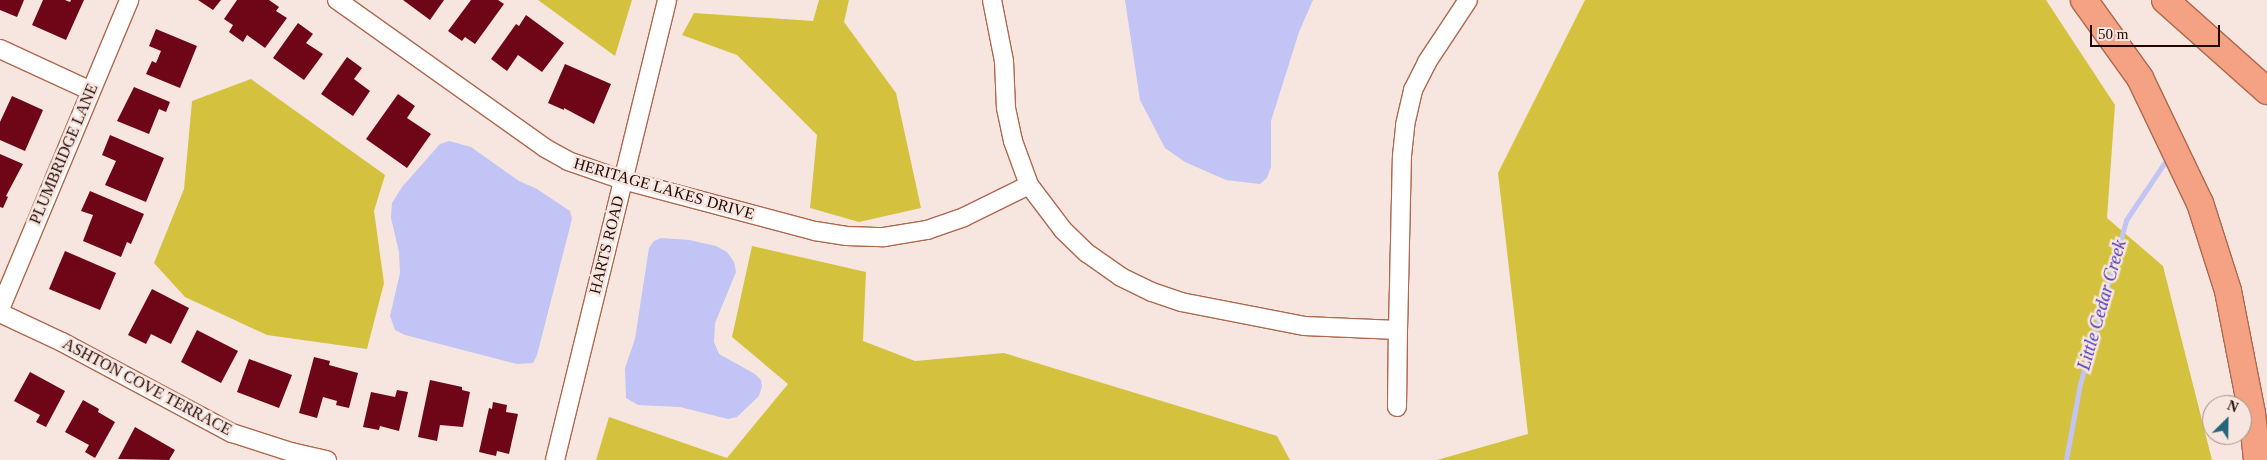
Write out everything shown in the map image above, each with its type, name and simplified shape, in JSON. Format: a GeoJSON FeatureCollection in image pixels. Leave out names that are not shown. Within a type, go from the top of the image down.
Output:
{"type":"FeatureCollection","features":[{"type":"Feature","properties":{"kind":"highway"},"geometry":{"type":"LineString","coordinates":[[2084,0],[2140,78],[2200,203],[2228,291],[2252,414],[2257,460]]}},
{"type":"Feature","properties":{"kind":"highway"},"geometry":{"type":"LineString","coordinates":[[2165,0],[2267,91]]}},
{"type":"Feature","properties":{"kind":"street","name":"PLUMBRIDGE LANE"},"geometry":{"type":"LineString","coordinates":[[0,309],[129,0]]}},
{"type":"Feature","properties":{"kind":"street","name":"HERITAGE LAKES DRIVE"},"geometry":{"type":"LineString","coordinates":[[337,0],[545,148],[568,161],[623,180],[814,231],[847,236],[884,237],[927,230],[964,217],[1028,185]]}},
{"type":"Feature","properties":{"kind":"street","name":"HARTS ROAD"},"geometry":{"type":"LineString","coordinates":[[555,460],[667,0]]}},
{"type":"Feature","properties":{"kind":"street"},"geometry":{"type":"LineString","coordinates":[[992,0],[1004,61],[1008,116],[1013,141],[1028,185],[1063,230],[1088,253],[1121,276],[1152,292],[1181,302],[1304,326],[1398,330]]}},
{"type":"Feature","properties":{"kind":"street"},"geometry":{"type":"LineString","coordinates":[[1397,407],[1402,156],[1405,125],[1414,90],[1427,62],[1468,0]]}},
{"type":"Feature","properties":{"kind":"street"},"geometry":{"type":"LineString","coordinates":[[0,49],[91,91]]}},
{"type":"Feature","properties":{"kind":"street","name":"ASHTON COVE TERRACE"},"geometry":{"type":"LineString","coordinates":[[0,313],[62,342],[232,433],[291,452],[327,460]]}},
{"type":"Feature","properties":{"kind":"shaded area"},"geometry":{"type":"Polygon","coordinates":[[[538,0],[632,0],[615,56],[538,0]]]}},
{"type":"Feature","properties":{"kind":"shaded area"},"geometry":{"type":"Polygon","coordinates":[[[819,0],[849,0],[844,22],[896,93],[921,208],[859,222],[810,208],[817,135],[737,55],[682,35],[694,13],[813,21],[819,0]]]}},
{"type":"Feature","properties":{"kind":"shaded area"},"geometry":{"type":"Polygon","coordinates":[[[1585,0],[2046,0],[2115,105],[2107,218],[2163,266],[2202,420],[2202,445],[2208,445],[2212,460],[1437,460],[1528,434],[1498,173],[1585,0]]]}},
{"type":"Feature","properties":{"kind":"shaded area"},"geometry":{"type":"Polygon","coordinates":[[[251,79],[385,175],[374,211],[384,283],[367,349],[267,335],[185,297],[154,263],[184,189],[192,101],[251,79]]]}},
{"type":"Feature","properties":{"kind":"shaded area"},"geometry":{"type":"Polygon","coordinates":[[[752,246],[866,272],[863,341],[915,361],[1004,353],[1277,436],[1290,460],[596,460],[609,417],[727,458],[788,384],[732,337],[752,246]]]}},
{"type":"Feature","properties":{"kind":"water"},"geometry":{"type":"Polygon","coordinates":[[[1125,0],[1313,0],[1299,32],[1271,121],[1271,167],[1267,178],[1260,184],[1226,180],[1185,162],[1165,148],[1140,100],[1125,0]]]}},
{"type":"Feature","properties":{"kind":"water"},"geometry":{"type":"Polygon","coordinates":[[[449,141],[471,147],[519,181],[537,189],[570,211],[572,219],[537,355],[533,363],[517,364],[405,335],[395,330],[390,316],[400,273],[399,252],[391,218],[392,203],[402,187],[440,144],[449,141]]]}},
{"type":"Feature","properties":{"kind":"water"},"geometry":{"type":"Polygon","coordinates":[[[661,238],[689,240],[716,246],[727,252],[734,262],[736,272],[715,323],[714,342],[719,354],[755,374],[761,380],[762,386],[759,396],[737,417],[728,419],[680,407],[638,405],[626,398],[625,368],[635,339],[649,248],[654,241],[661,238]]]}},
{"type":"Feature","properties":{"kind":"building"},"geometry":{"type":"Polygon","coordinates":[[[0,0],[24,0],[17,17],[0,10],[0,0]]]}},
{"type":"Feature","properties":{"kind":"building"},"geometry":{"type":"Polygon","coordinates":[[[43,0],[65,0],[70,2],[71,0],[84,0],[66,40],[32,25],[43,0]]]}},
{"type":"Feature","properties":{"kind":"building"},"geometry":{"type":"Polygon","coordinates":[[[198,0],[221,0],[213,10],[198,0]]]}},
{"type":"Feature","properties":{"kind":"building"},"geometry":{"type":"Polygon","coordinates":[[[237,0],[269,0],[279,7],[276,11],[287,18],[265,48],[247,35],[243,42],[229,32],[233,25],[224,19],[237,0]]]}},
{"type":"Feature","properties":{"kind":"building"},"geometry":{"type":"Polygon","coordinates":[[[403,0],[444,0],[430,20],[403,0]]]}},
{"type":"Feature","properties":{"kind":"building"},"geometry":{"type":"Polygon","coordinates":[[[471,0],[498,0],[504,4],[475,44],[465,37],[462,41],[448,31],[471,0]]]}},
{"type":"Feature","properties":{"kind":"building"},"geometry":{"type":"Polygon","coordinates":[[[526,15],[564,43],[542,72],[518,55],[507,71],[491,59],[516,24],[519,26],[526,15]]]}},
{"type":"Feature","properties":{"kind":"building"},"geometry":{"type":"Polygon","coordinates":[[[298,23],[313,34],[306,43],[323,54],[304,80],[273,58],[298,23]]]}},
{"type":"Feature","properties":{"kind":"building"},"geometry":{"type":"Polygon","coordinates":[[[156,29],[197,46],[180,88],[146,74],[152,61],[156,63],[161,51],[149,46],[156,29]]]}},
{"type":"Feature","properties":{"kind":"building"},"geometry":{"type":"Polygon","coordinates":[[[347,57],[362,68],[354,79],[370,91],[353,116],[321,94],[347,57]]]}},
{"type":"Feature","properties":{"kind":"building"},"geometry":{"type":"Polygon","coordinates":[[[565,64],[611,84],[594,124],[564,108],[564,110],[548,103],[565,64]]]}},
{"type":"Feature","properties":{"kind":"building"},"geometry":{"type":"Polygon","coordinates":[[[134,87],[170,102],[166,112],[159,109],[149,134],[117,121],[134,87]]]}},
{"type":"Feature","properties":{"kind":"building"},"geometry":{"type":"Polygon","coordinates":[[[398,94],[415,106],[407,118],[431,134],[407,168],[366,139],[398,94]]]}},
{"type":"Feature","properties":{"kind":"building"},"geometry":{"type":"Polygon","coordinates":[[[12,96],[43,110],[25,151],[0,140],[0,122],[12,96]]]}},
{"type":"Feature","properties":{"kind":"building"},"geometry":{"type":"Polygon","coordinates":[[[110,135],[164,158],[146,202],[105,185],[116,161],[102,155],[110,135]]]}},
{"type":"Feature","properties":{"kind":"building"},"geometry":{"type":"Polygon","coordinates":[[[0,154],[23,164],[6,196],[8,197],[3,208],[0,207],[0,154]]]}},
{"type":"Feature","properties":{"kind":"building"},"geometry":{"type":"Polygon","coordinates":[[[90,191],[144,214],[131,244],[127,242],[121,257],[83,241],[93,215],[81,211],[90,191]]]}},
{"type":"Feature","properties":{"kind":"building"},"geometry":{"type":"Polygon","coordinates":[[[65,251],[116,273],[100,310],[49,289],[65,251]]]}},
{"type":"Feature","properties":{"kind":"building"},"geometry":{"type":"Polygon","coordinates":[[[152,289],[189,308],[171,344],[151,334],[146,344],[128,335],[152,289]]]}},
{"type":"Feature","properties":{"kind":"building"},"geometry":{"type":"Polygon","coordinates":[[[197,330],[238,351],[221,383],[181,362],[197,330]]]}},
{"type":"Feature","properties":{"kind":"building"},"geometry":{"type":"Polygon","coordinates":[[[314,357],[330,361],[329,365],[358,373],[349,408],[336,405],[337,401],[323,397],[317,418],[299,413],[314,357]]]}},
{"type":"Feature","properties":{"kind":"building"},"geometry":{"type":"Polygon","coordinates":[[[249,359],[292,375],[279,408],[237,392],[249,359]]]}},
{"type":"Feature","properties":{"kind":"building"},"geometry":{"type":"Polygon","coordinates":[[[30,372],[65,391],[46,427],[36,422],[40,415],[14,401],[30,372]]]}},
{"type":"Feature","properties":{"kind":"building"},"geometry":{"type":"Polygon","coordinates":[[[430,380],[462,387],[462,390],[470,392],[463,427],[440,425],[437,441],[418,437],[430,380]]]}},
{"type":"Feature","properties":{"kind":"building"},"geometry":{"type":"Polygon","coordinates":[[[397,390],[408,392],[399,431],[380,426],[379,430],[363,427],[371,392],[395,397],[397,390]]]}},
{"type":"Feature","properties":{"kind":"building"},"geometry":{"type":"Polygon","coordinates":[[[83,400],[99,409],[98,412],[115,422],[95,458],[85,452],[89,445],[65,432],[83,400]]]}},
{"type":"Feature","properties":{"kind":"building"},"geometry":{"type":"Polygon","coordinates":[[[493,402],[507,405],[506,412],[518,414],[509,454],[497,451],[496,456],[479,452],[489,408],[492,409],[493,402]]]}},
{"type":"Feature","properties":{"kind":"building"},"geometry":{"type":"Polygon","coordinates":[[[135,427],[175,450],[169,460],[118,459],[135,427]]]}},
{"type":"Feature","properties":{"kind":"waterway","name":"Little Cedar Creek"},"geometry":{"type":"LineString","coordinates":[[2066,460],[2080,384],[2126,220],[2165,162]]}}]}
